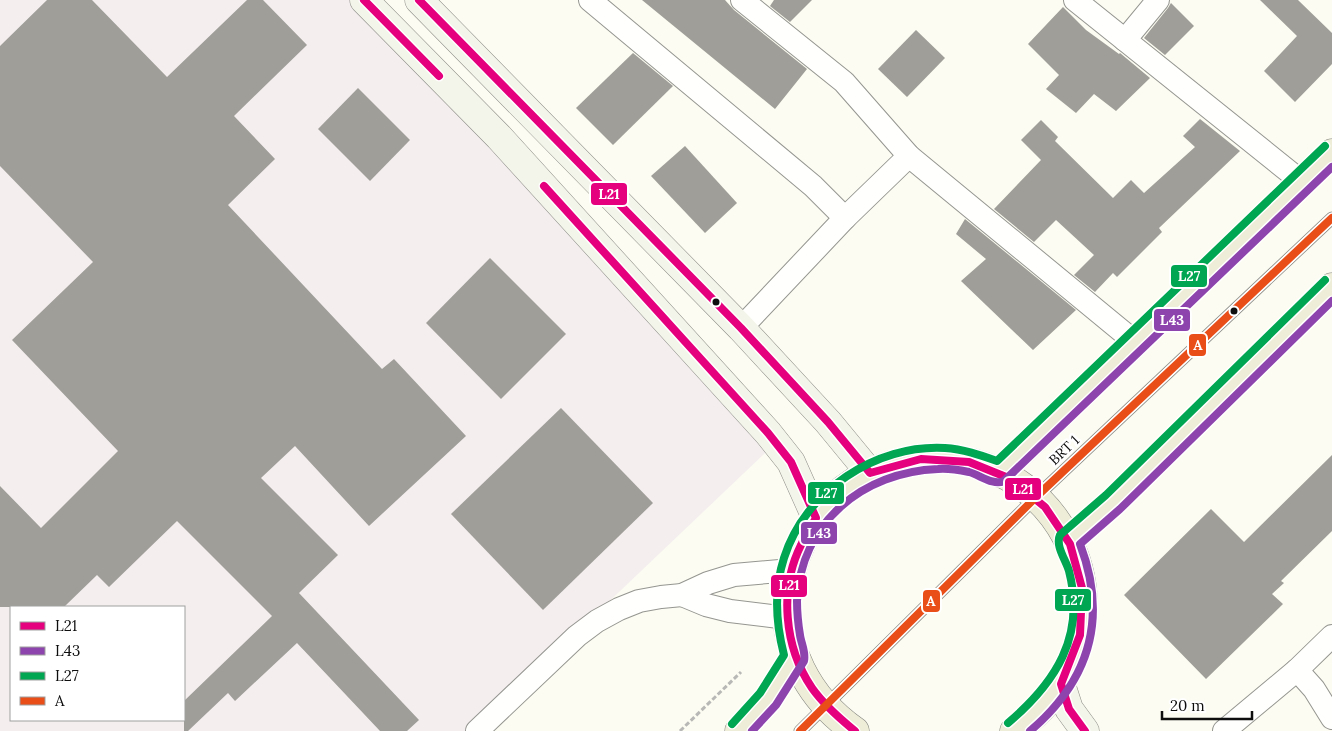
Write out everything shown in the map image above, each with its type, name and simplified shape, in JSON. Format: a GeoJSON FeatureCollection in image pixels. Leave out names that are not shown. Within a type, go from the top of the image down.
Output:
{"type":"FeatureCollection","features":[{"type":"Feature","properties":{"kind":"main road"},"geometry":{"type":"LineString","coordinates":[[999,473],[1332,153]]}},
{"type":"Feature","properties":{"kind":"main road"},"geometry":{"type":"LineString","coordinates":[[1068,541],[1113,502],[1332,287]]}},
{"type":"Feature","properties":{"kind":"main road"},"geometry":{"type":"LineString","coordinates":[[855,731],[825,706],[808,683],[795,657],[787,618],[787,596],[791,570],[802,541],[816,518],[841,492],[870,473],[901,462],[934,458],[950,458],[983,465],[1018,483],[1036,497],[1054,518],[1076,559],[1083,599],[1083,619],[1077,648],[1070,667],[1043,708],[1014,731]]}},
{"type":"Feature","properties":{"kind":"main road"},"geometry":{"type":"LineString","coordinates":[[739,731],[768,698],[795,657]]}},
{"type":"Feature","properties":{"kind":"street"},"geometry":{"type":"LineString","coordinates":[[364,0],[499,137],[768,433],[791,462],[816,518]]}},
{"type":"Feature","properties":{"kind":"street"},"geometry":{"type":"LineString","coordinates":[[419,0],[741,328],[828,422],[870,473]]}},
{"type":"Feature","properties":{"kind":"street"},"geometry":{"type":"LineString","coordinates":[[590,0],[813,186],[845,218]]}},
{"type":"Feature","properties":{"kind":"street"},"geometry":{"type":"LineString","coordinates":[[742,0],[844,82],[909,156],[1135,342]]}},
{"type":"Feature","properties":{"kind":"street"},"geometry":{"type":"LineString","coordinates":[[1074,0],[1302,182]]}},
{"type":"Feature","properties":{"kind":"street"},"geometry":{"type":"LineString","coordinates":[[1125,40],[1158,0]]}},
{"type":"Feature","properties":{"kind":"street"},"geometry":{"type":"LineString","coordinates":[[741,328],[845,218],[909,156]]}},
{"type":"Feature","properties":{"kind":"street"},"geometry":{"type":"LineString","coordinates":[[477,731],[577,636],[597,621],[619,609],[639,601],[682,595],[734,575],[791,570]]}},
{"type":"Feature","properties":{"kind":"street"},"geometry":{"type":"LineString","coordinates":[[682,595],[706,605],[730,611],[787,618]]}},
{"type":"Feature","properties":{"kind":"street"},"geometry":{"type":"LineString","coordinates":[[1224,731],[1298,670],[1332,636]]}},
{"type":"Feature","properties":{"kind":"street"},"geometry":{"type":"LineString","coordinates":[[1298,670],[1314,689],[1332,718]]}},
{"type":"Feature","properties":{"kind":"street"},"geometry":{"type":"LineString","coordinates":[[1060,684],[1069,709],[1085,731]]}},
{"type":"Feature","properties":{"kind":"lane","name":"BRT 1"},"geometry":{"type":"LineString","coordinates":[[800,731],[1036,497],[1332,218]]}},
{"type":"Feature","properties":{"kind":"path"},"geometry":{"type":"LineString","coordinates":[[680,731],[741,672]]}},
{"type":"Feature","properties":{"kind":"shaded area"},"geometry":{"type":"Polygon","coordinates":[[[0,0],[380,0],[785,434],[473,731],[0,731],[0,0]]]}},
{"type":"Feature","properties":{"kind":"building"},"geometry":{"type":"Polygon","coordinates":[[[47,0],[92,0],[167,77],[247,0],[263,0],[307,45],[234,116],[275,159],[228,205],[382,369],[394,359],[466,436],[369,526],[295,446],[261,478],[338,555],[299,593],[419,720],[407,731],[380,731],[297,643],[235,701],[228,693],[188,731],[184,731],[185,700],[272,616],[177,521],[109,587],[97,575],[65,606],[0,607],[0,486],[41,528],[118,451],[12,340],[93,262],[0,166],[0,46],[47,0]]]}},
{"type":"Feature","properties":{"kind":"building"},"geometry":{"type":"Polygon","coordinates":[[[642,0],[725,0],[734,10],[807,69],[775,109],[642,0]]]}},
{"type":"Feature","properties":{"kind":"building"},"geometry":{"type":"Polygon","coordinates":[[[774,0],[812,0],[790,22],[770,6],[774,0]]]}},
{"type":"Feature","properties":{"kind":"building"},"geometry":{"type":"Polygon","coordinates":[[[1260,0],[1298,0],[1332,33],[1332,64],[1295,102],[1264,71],[1297,36],[1260,0]]]}},
{"type":"Feature","properties":{"kind":"building"},"geometry":{"type":"Polygon","coordinates":[[[1171,3],[1194,26],[1165,55],[1144,38],[1171,3]]]}},
{"type":"Feature","properties":{"kind":"building"},"geometry":{"type":"Polygon","coordinates":[[[1063,7],[1086,30],[1120,53],[1150,78],[1116,111],[1094,94],[1076,113],[1046,89],[1059,75],[1028,44],[1063,7]]]}},
{"type":"Feature","properties":{"kind":"building"},"geometry":{"type":"Polygon","coordinates":[[[916,30],[945,58],[907,97],[878,69],[916,30]]]}},
{"type":"Feature","properties":{"kind":"building"},"geometry":{"type":"Polygon","coordinates":[[[633,53],[673,86],[613,145],[576,108],[633,53]]]}},
{"type":"Feature","properties":{"kind":"building"},"geometry":{"type":"Polygon","coordinates":[[[358,88],[410,140],[370,181],[318,129],[358,88]]]}},
{"type":"Feature","properties":{"kind":"building"},"geometry":{"type":"Polygon","coordinates":[[[1200,119],[1240,151],[1159,228],[1162,232],[1117,277],[1113,273],[1095,292],[1074,275],[1094,255],[1056,220],[1034,242],[994,209],[1041,160],[1021,140],[1041,120],[1058,137],[1055,141],[1113,198],[1131,180],[1144,193],[1195,147],[1183,136],[1200,119]]]}},
{"type":"Feature","properties":{"kind":"building"},"geometry":{"type":"Polygon","coordinates":[[[685,146],[737,203],[705,233],[651,176],[685,146]]]}},
{"type":"Feature","properties":{"kind":"building"},"geometry":{"type":"Polygon","coordinates":[[[965,219],[1076,310],[1033,350],[961,281],[986,259],[956,234],[965,219]]]}},
{"type":"Feature","properties":{"kind":"building"},"geometry":{"type":"Polygon","coordinates":[[[490,258],[566,334],[501,399],[426,323],[490,258]]]}},
{"type":"Feature","properties":{"kind":"building"},"geometry":{"type":"Polygon","coordinates":[[[561,408],[653,503],[543,610],[451,514],[561,408]]]}},
{"type":"Feature","properties":{"kind":"building"},"geometry":{"type":"Polygon","coordinates":[[[1332,455],[1332,531],[1281,581],[1284,583],[1272,594],[1283,604],[1206,679],[1124,595],[1211,509],[1244,542],[1332,455]]]}},
{"type":"Feature","properties":{"kind":"transit line","name":"L21"},"geometry":{"type":"LineString","coordinates":[[364,0],[439,76]]}},
{"type":"Feature","properties":{"kind":"transit line","name":"L21"},"geometry":{"type":"LineString","coordinates":[[419,0],[741,328],[828,422],[870,473],[921,459],[969,462],[1011,479],[1045,507],[1070,544],[1082,588],[1080,635],[1061,684],[1069,709],[1085,731]]}},
{"type":"Feature","properties":{"kind":"transit line","name":"L27"},"geometry":{"type":"LineString","coordinates":[[732,724],[760,693],[784,655],[779,631],[777,606],[777,594],[784,558],[794,534],[808,512],[826,493],[846,476],[869,463],[894,454],[919,449],[945,448],[997,461],[1325,146]]}},
{"type":"Feature","properties":{"kind":"transit line","name":"L43"},"geometry":{"type":"LineString","coordinates":[[752,731],[776,705],[804,661],[797,605],[801,573],[810,547],[824,525],[841,507],[861,491],[885,480],[911,472],[950,469],[969,472],[986,480],[1004,481],[1332,167]]}},
{"type":"Feature","properties":{"kind":"transit line","name":"L21"},"geometry":{"type":"LineString","coordinates":[[544,186],[768,433],[791,462],[816,518],[801,545],[794,562],[790,580],[787,599],[790,636],[795,655],[812,688],[832,711],[855,731]]}},
{"type":"Feature","properties":{"kind":"transit line","name":"A"},"geometry":{"type":"LineString","coordinates":[[800,731],[1036,497],[1332,218]]}},
{"type":"Feature","properties":{"kind":"transit line","name":"L27"},"geometry":{"type":"LineString","coordinates":[[1008,723],[1040,692],[1052,675],[1070,638],[1073,617],[1073,595],[1069,571],[1059,544],[1060,535],[1106,495],[1325,280]]}},
{"type":"Feature","properties":{"kind":"transit line","name":"L43"},"geometry":{"type":"LineString","coordinates":[[1030,731],[1051,711],[1067,691],[1080,669],[1088,646],[1092,622],[1092,597],[1088,571],[1080,544],[1120,509],[1332,301]]}}]}
